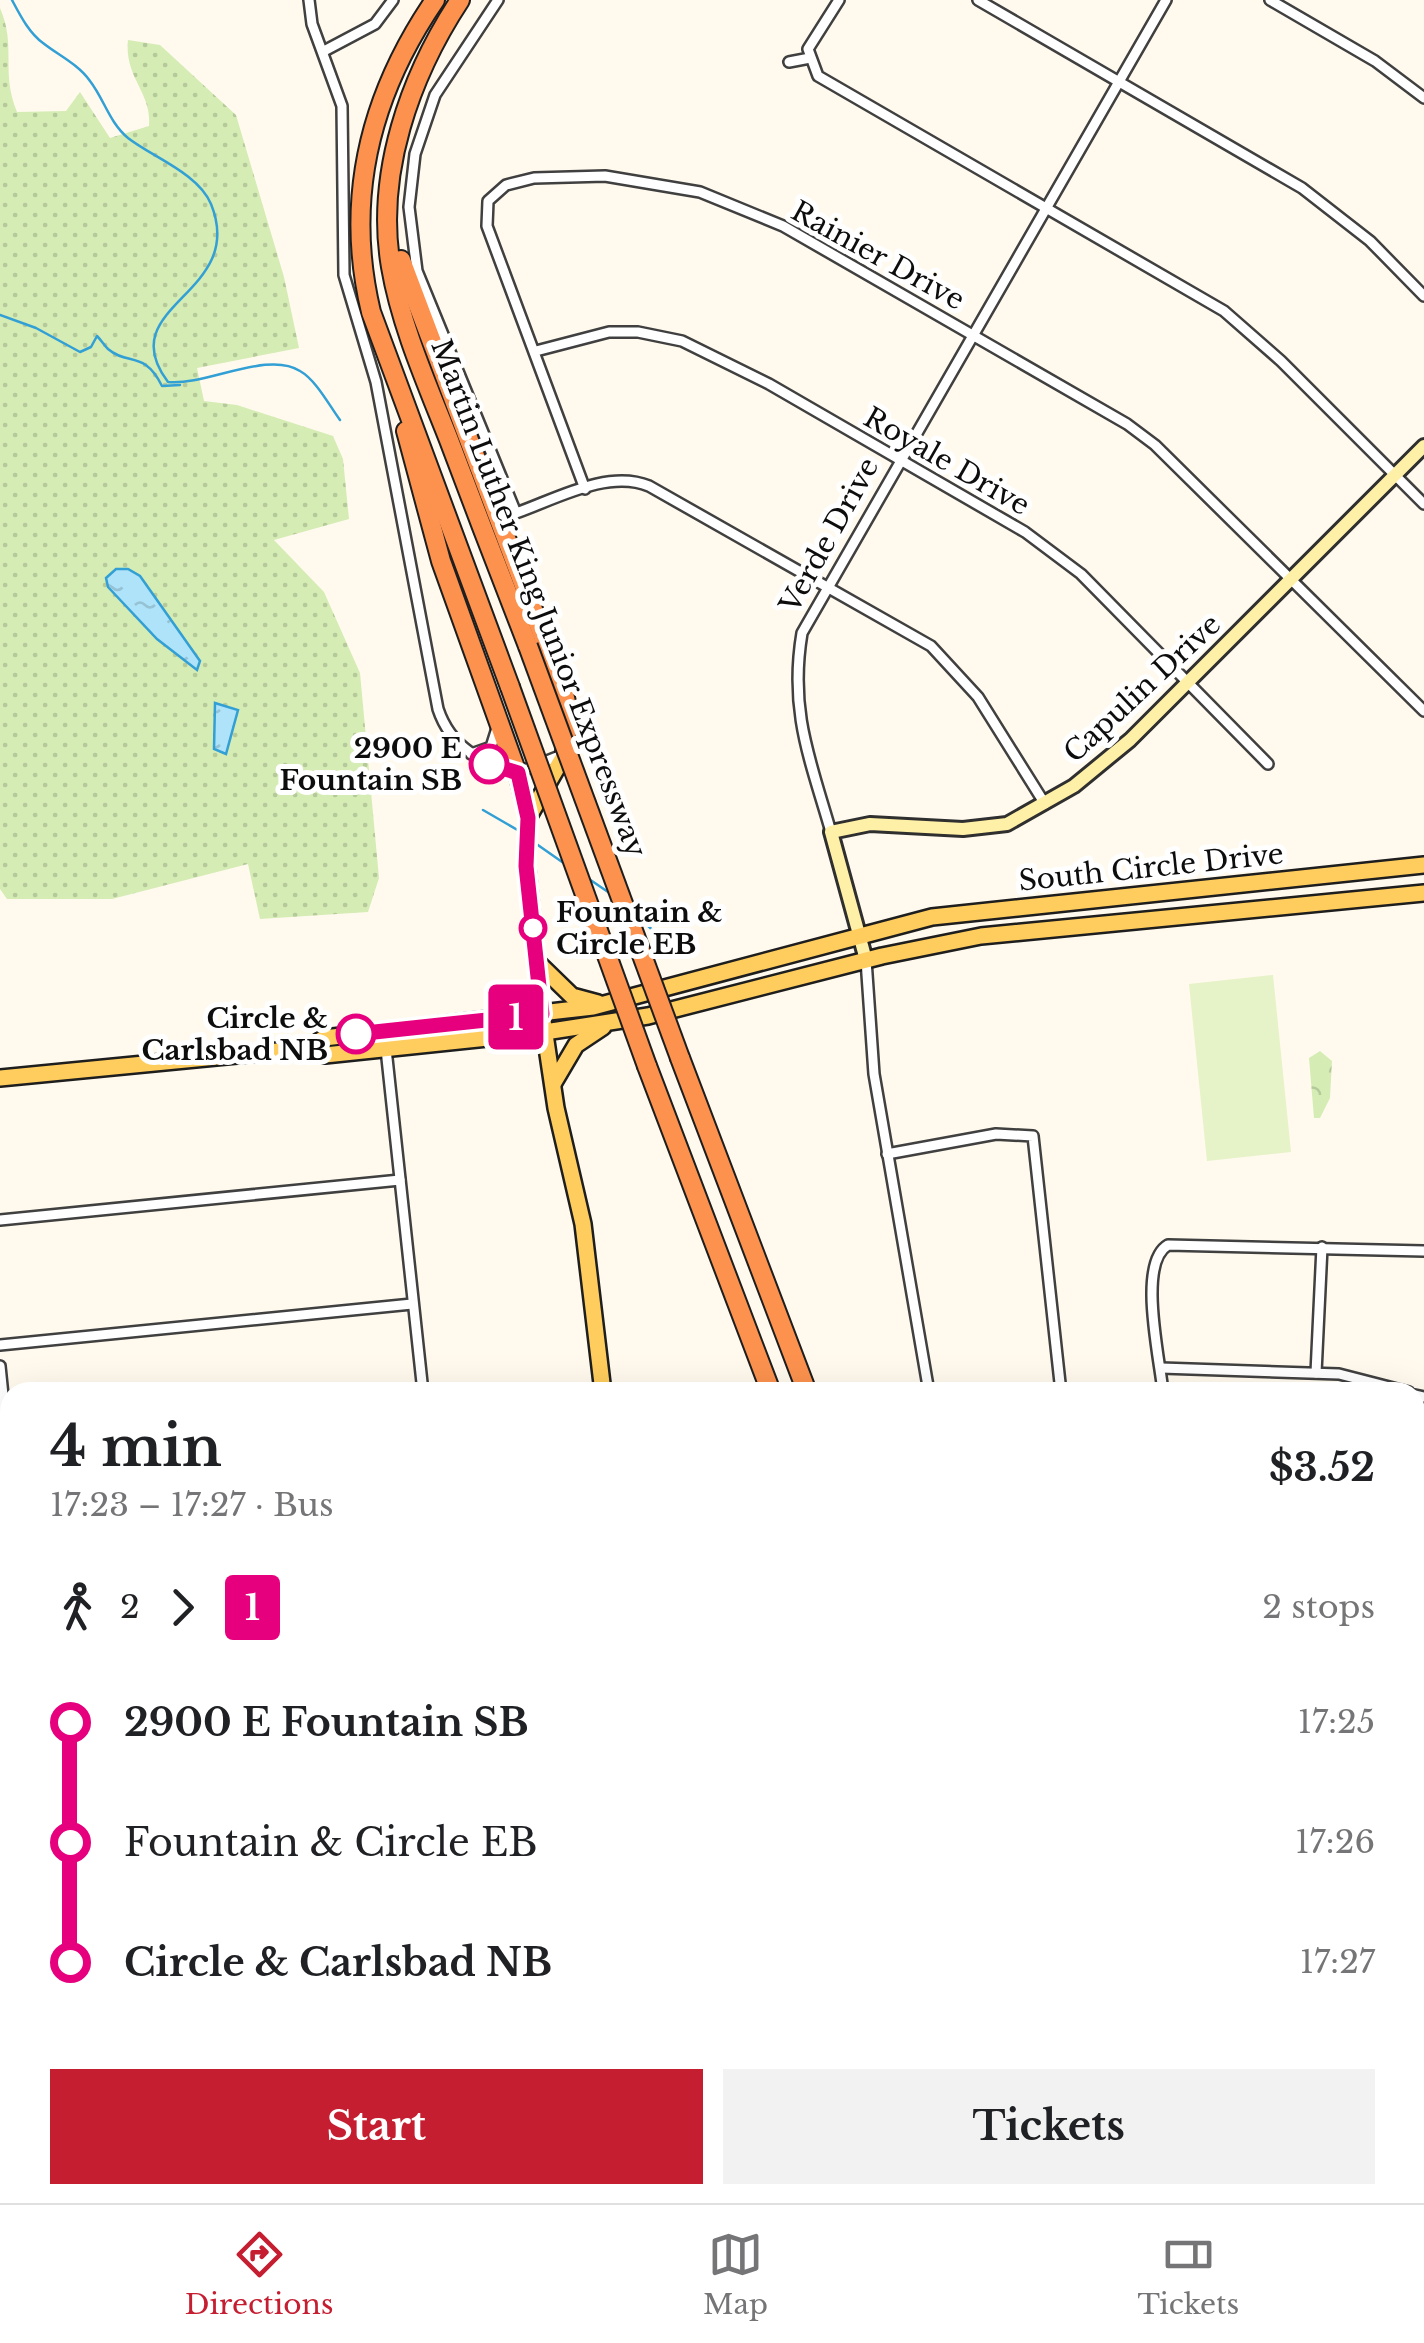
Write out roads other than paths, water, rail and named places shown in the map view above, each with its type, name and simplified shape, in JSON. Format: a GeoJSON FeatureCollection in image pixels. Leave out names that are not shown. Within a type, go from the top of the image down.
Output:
{"type":"FeatureCollection","features":[{"type":"Feature","properties":{"kind":"highway"},"geometry":{"type":"LineString","coordinates":[[435,0],[381,102],[359,193],[367,294],[392,367],[440,561],[498,726],[526,770]]}},
{"type":"Feature","properties":{"kind":"highway"},"geometry":{"type":"LineString","coordinates":[[460,0],[414,84],[393,165],[388,211],[417,312],[563,689],[568,712],[565,754]]}},
{"type":"Feature","properties":{"kind":"highway","name":"Martin Luther King Junior Expressway"},"geometry":{"type":"LineString","coordinates":[[388,211],[391,266],[406,325],[803,1382]]}},
{"type":"Feature","properties":{"kind":"highway","name":"Martin Luther King Junior Expressway"},"geometry":{"type":"LineString","coordinates":[[392,367],[647,1066],[767,1382]]}},
{"type":"Feature","properties":{"kind":"main road"},"geometry":{"type":"LineString","coordinates":[[531,812],[565,754]]}},
{"type":"Feature","properties":{"kind":"main road"},"geometry":{"type":"LineString","coordinates":[[526,770],[531,812],[526,860],[542,1014],[582,1224],[602,1382]]}},
{"type":"Feature","properties":{"kind":"main road","name":"South Circle Drive"},"geometry":{"type":"LineString","coordinates":[[542,1014],[606,1004],[885,928],[973,910],[1424,865]]}},
{"type":"Feature","properties":{"kind":"main road","name":"South Circle Drive"},"geometry":{"type":"LineString","coordinates":[[545,1032],[716,1002],[866,960],[982,936],[1424,893]]}},
{"type":"Feature","properties":{"kind":"main road"},"geometry":{"type":"LineString","coordinates":[[536,962],[572,996],[606,1004]]}},
{"type":"Feature","properties":{"kind":"main road"},"geometry":{"type":"LineString","coordinates":[[0,1078],[309,1048],[324,1038],[542,1014]]}},
{"type":"Feature","properties":{"kind":"main road"},"geometry":{"type":"LineString","coordinates":[[553,1084],[576,1045],[610,1023]]}},
{"type":"Feature","properties":{"kind":"main road"},"geometry":{"type":"LineString","coordinates":[[309,1048],[325,1055],[545,1032]]}},
{"type":"Feature","properties":{"kind":"street"},"geometry":{"type":"LineString","coordinates":[[309,0],[342,106],[340,230],[348,294],[376,382],[438,709],[446,731],[471,754],[526,770],[565,754]]}},
{"type":"Feature","properties":{"kind":"street"},"geometry":{"type":"LineString","coordinates":[[324,52],[375,24],[393,0]]}},
{"type":"Feature","properties":{"kind":"street"},"geometry":{"type":"LineString","coordinates":[[498,0],[451,67],[424,123],[411,181],[412,252],[516,513],[621,479],[649,486],[931,646],[978,698],[1045,804]]}},
{"type":"Feature","properties":{"kind":"street"},"geometry":{"type":"LineString","coordinates":[[839,0],[814,33],[810,58],[818,76],[1224,311],[1424,504]]}},
{"type":"Feature","properties":{"kind":"street"},"geometry":{"type":"LineString","coordinates":[[978,0],[1316,197],[1370,241],[1424,296]]}},
{"type":"Feature","properties":{"kind":"street","name":"Verde Drive"},"geometry":{"type":"LineString","coordinates":[[927,1382],[871,1058],[871,991],[866,960],[797,712],[795,674],[802,633],[1166,0]]}},
{"type":"Feature","properties":{"kind":"street"},"geometry":{"type":"LineString","coordinates":[[1270,0],[1375,61],[1424,98]]}},
{"type":"Feature","properties":{"kind":"street"},"geometry":{"type":"LineString","coordinates":[[789,62],[810,58]]}},
{"type":"Feature","properties":{"kind":"street","name":"Rainier Drive"},"geometry":{"type":"LineString","coordinates":[[586,488],[486,212],[495,192],[506,184],[569,176],[629,177],[725,200],[822,246],[1155,444],[1424,711]]}},
{"type":"Feature","properties":{"kind":"street","name":"Royale Drive"},"geometry":{"type":"LineString","coordinates":[[536,351],[609,332],[638,332],[682,342],[768,384],[1065,560],[1268,764]]}},
{"type":"Feature","properties":{"kind":"street","name":"Capulin Drive"},"geometry":{"type":"LineString","coordinates":[[831,832],[870,824],[963,830],[1007,824],[1045,804],[1111,757],[1424,446]]}},
{"type":"Feature","properties":{"kind":"street"},"geometry":{"type":"LineString","coordinates":[[471,754],[491,747],[498,726]]}},
{"type":"Feature","properties":{"kind":"street"},"geometry":{"type":"LineString","coordinates":[[386,1049],[421,1382]]}},
{"type":"Feature","properties":{"kind":"street"},"geometry":{"type":"LineString","coordinates":[[888,1154],[996,1134],[1033,1136],[1060,1382]]}},
{"type":"Feature","properties":{"kind":"street"},"geometry":{"type":"LineString","coordinates":[[0,1220],[400,1180]]}},
{"type":"Feature","properties":{"kind":"street"},"geometry":{"type":"LineString","coordinates":[[1162,1382],[1151,1277],[1159,1250],[1182,1242],[1424,1251]]}},
{"type":"Feature","properties":{"kind":"street"},"geometry":{"type":"LineString","coordinates":[[1316,1373],[1322,1247]]}},
{"type":"Feature","properties":{"kind":"street"},"geometry":{"type":"LineString","coordinates":[[0,1345],[412,1304]]}},
{"type":"Feature","properties":{"kind":"street"},"geometry":{"type":"LineString","coordinates":[[1161,1368],[1316,1373],[1375,1382]]}},
{"type":"Feature","properties":{"kind":"water"},"geometry":{"type":"Polygon","coordinates":[[[116,569],[128,569],[140,576],[200,661],[197,670],[157,639],[108,587],[106,578],[116,569]]]}},
{"type":"Feature","properties":{"kind":"water"},"geometry":{"type":"Polygon","coordinates":[[[215,703],[238,710],[226,754],[214,749],[215,703]]]}},
{"type":"Feature","properties":{"kind":"waterway"},"geometry":{"type":"LineString","coordinates":[[12,0],[38,39],[85,75],[121,132],[196,183],[211,204],[217,235],[212,259],[155,334],[155,356],[168,382],[254,366],[287,366],[311,380],[340,420]]}},
{"type":"Feature","properties":{"kind":"waterway"},"geometry":{"type":"LineString","coordinates":[[0,315],[36,328],[80,352],[91,347],[97,336],[115,354],[149,367],[162,386],[180,385]]}},
{"type":"Feature","properties":{"kind":"waterway"},"geometry":{"type":"LineString","coordinates":[[483,810],[521,832]]}},
{"type":"Feature","properties":{"kind":"waterway"},"geometry":{"type":"LineString","coordinates":[[535,843],[565,864]]}},
{"type":"Feature","properties":{"kind":"waterway"},"geometry":{"type":"LineString","coordinates":[[589,879],[611,894]]}},
{"type":"Feature","properties":{"kind":"waterway"},"geometry":{"type":"LineString","coordinates":[[637,915],[679,956]]}},
{"type":"Feature","properties":{"kind":"place","name":"2900 E Fountain SB"},"geometry":{"type":"Point","coordinates":[489,764]}},
{"type":"Feature","properties":{"kind":"place","name":"Fountain & Circle EB"},"geometry":{"type":"Point","coordinates":[533,928]}},
{"type":"Feature","properties":{"kind":"place","name":"Circle & Carlsbad NB"},"geometry":{"type":"Point","coordinates":[356,1034]}}]}
